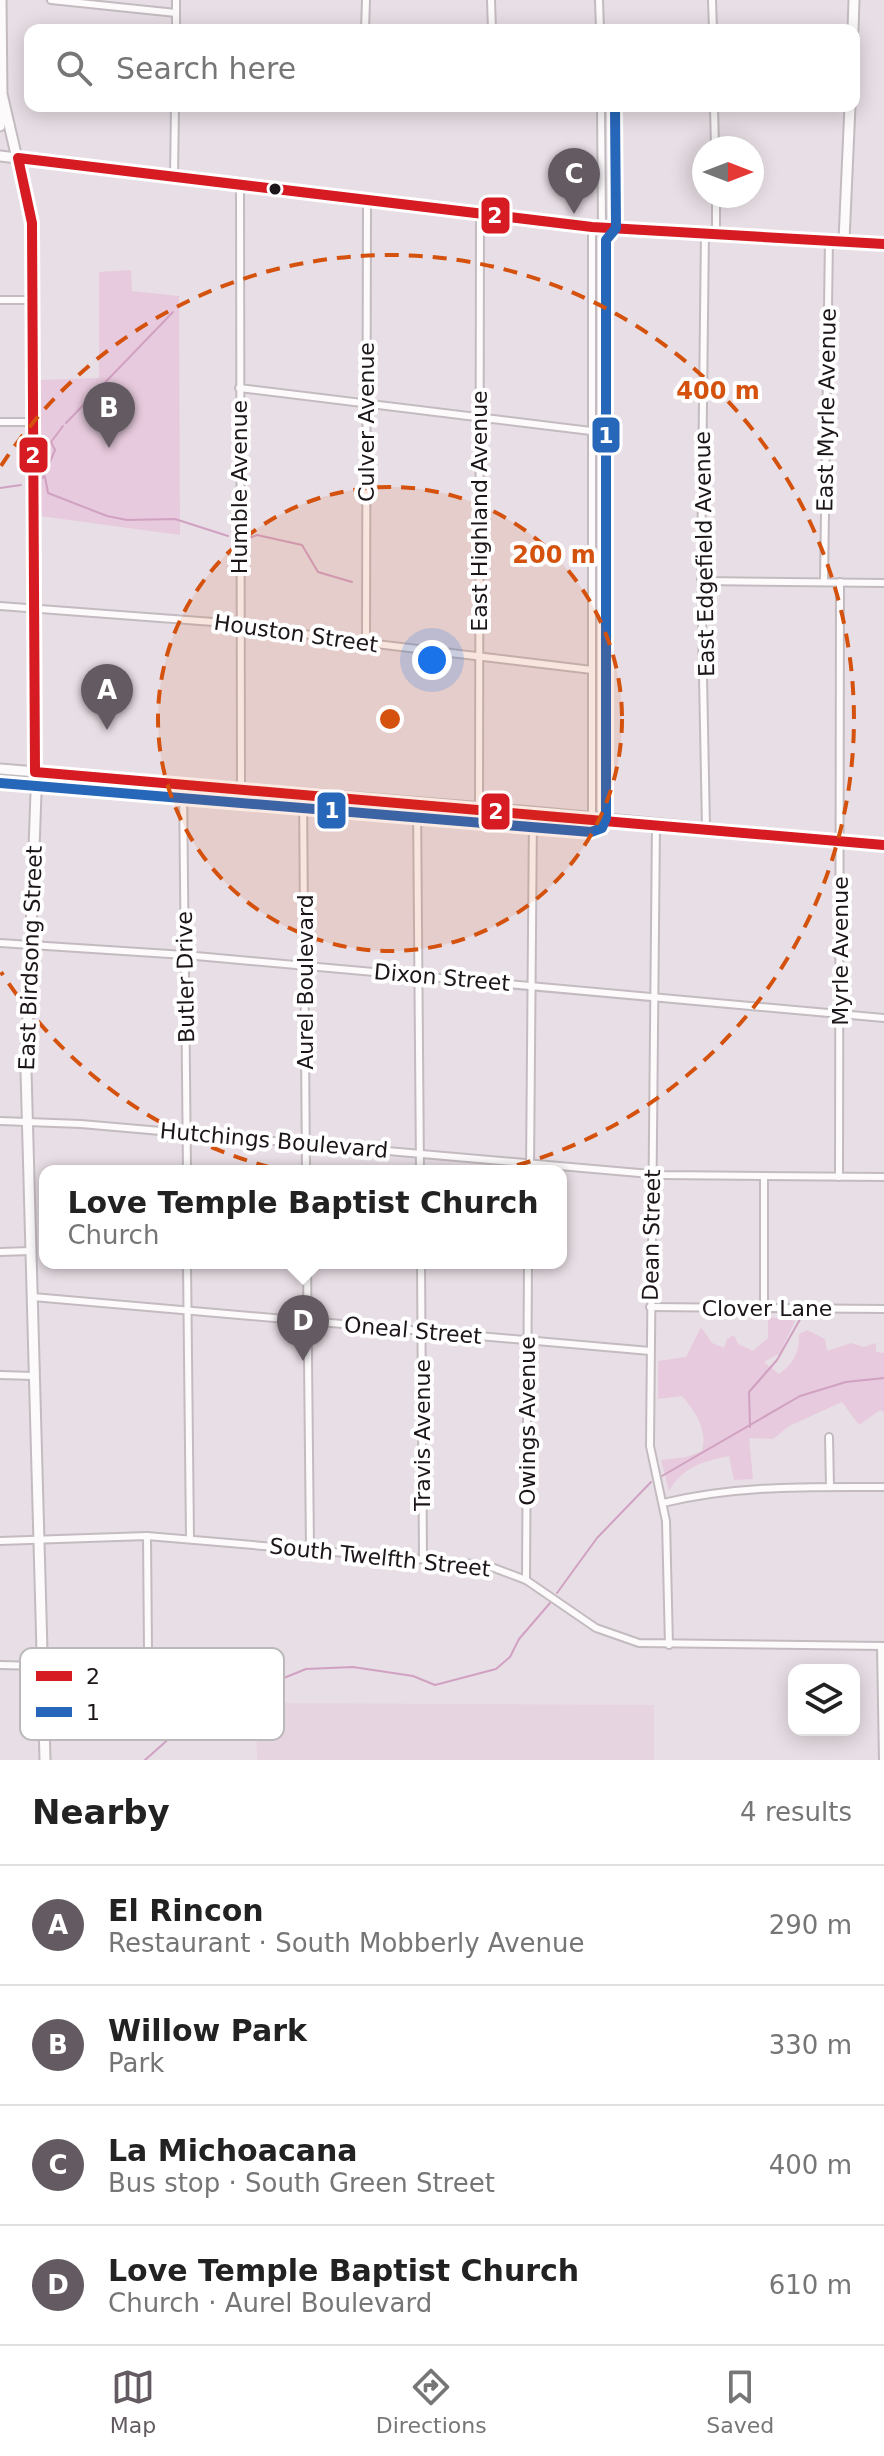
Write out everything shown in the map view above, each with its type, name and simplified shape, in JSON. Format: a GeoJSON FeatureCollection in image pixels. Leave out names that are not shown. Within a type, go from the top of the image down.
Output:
{"type":"FeatureCollection","features":[{"type":"Feature","properties":{"kind":"street"},"geometry":{"type":"LineString","coordinates":[[0,126],[1,0]]}},
{"type":"Feature","properties":{"kind":"street"},"geometry":{"type":"LineString","coordinates":[[51,0],[176,13]]}},
{"type":"Feature","properties":{"kind":"street"},"geometry":{"type":"LineString","coordinates":[[176,0],[176,24]]}},
{"type":"Feature","properties":{"kind":"street"},"geometry":{"type":"LineString","coordinates":[[365,24],[366,0]]}},
{"type":"Feature","properties":{"kind":"street"},"geometry":{"type":"LineString","coordinates":[[491,0],[492,24]]}},
{"type":"Feature","properties":{"kind":"street"},"geometry":{"type":"LineString","coordinates":[[599,0],[600,24]]}},
{"type":"Feature","properties":{"kind":"street"},"geometry":{"type":"LineString","coordinates":[[712,0],[713,24]]}},
{"type":"Feature","properties":{"kind":"street"},"geometry":{"type":"LineString","coordinates":[[853,24],[854,0]]}},
{"type":"Feature","properties":{"kind":"street","name":"East Birdsong Street"},"geometry":{"type":"LineString","coordinates":[[2,94],[32,218],[35,772],[28,1121],[42,1648]]}},
{"type":"Feature","properties":{"kind":"street"},"geometry":{"type":"LineString","coordinates":[[174,178],[175,112]]}},
{"type":"Feature","properties":{"kind":"street"},"geometry":{"type":"LineString","coordinates":[[592,818],[591,431],[601,112]]}},
{"type":"Feature","properties":{"kind":"street"},"geometry":{"type":"LineString","coordinates":[[714,112],[715,136]]}},
{"type":"Feature","properties":{"kind":"street"},"geometry":{"type":"LineString","coordinates":[[844,240],[850,112]]}},
{"type":"Feature","properties":{"kind":"street"},"geometry":{"type":"LineString","coordinates":[[0,156],[597,227],[884,244]]}},
{"type":"Feature","properties":{"kind":"street","name":"Humble Avenue"},"geometry":{"type":"LineString","coordinates":[[240,186],[241,788]]}},
{"type":"Feature","properties":{"kind":"street","name":"Culver Avenue"},"geometry":{"type":"LineString","coordinates":[[366,643],[367,202]]}},
{"type":"Feature","properties":{"kind":"street"},"geometry":{"type":"LineString","coordinates":[[716,208],[716,232]]}},
{"type":"Feature","properties":{"kind":"street","name":"East Highland Avenue"},"geometry":{"type":"LineString","coordinates":[[479,808],[480,215]]}},
{"type":"Feature","properties":{"kind":"street","name":"East Edgefield Avenue"},"geometry":{"type":"LineString","coordinates":[[705,231],[701,581],[706,828]]}},
{"type":"Feature","properties":{"kind":"street","name":"East Myrle Avenue"},"geometry":{"type":"LineString","coordinates":[[824,581],[829,239]]}},
{"type":"Feature","properties":{"kind":"street"},"geometry":{"type":"LineString","coordinates":[[0,300],[32,300]]}},
{"type":"Feature","properties":{"kind":"street"},"geometry":{"type":"LineString","coordinates":[[239,388],[591,431]]}},
{"type":"Feature","properties":{"kind":"street"},"geometry":{"type":"LineString","coordinates":[[0,422],[33,422]]}},
{"type":"Feature","properties":{"kind":"street"},"geometry":{"type":"LineString","coordinates":[[701,581],[884,583]]}},
{"type":"Feature","properties":{"kind":"street","name":"Myrle Avenue"},"geometry":{"type":"LineString","coordinates":[[839,1177],[840,582]]}},
{"type":"Feature","properties":{"kind":"street","name":"Houston Street"},"geometry":{"type":"LineString","coordinates":[[0,606],[240,624],[366,643],[592,670]]}},
{"type":"Feature","properties":{"kind":"street"},"geometry":{"type":"LineString","coordinates":[[0,769],[417,802],[884,845]]}},
{"type":"Feature","properties":{"kind":"street","name":"Butler Drive"},"geometry":{"type":"LineString","coordinates":[[183,783],[187,1165]]}},
{"type":"Feature","properties":{"kind":"street","name":"Aurel Boulevard"},"geometry":{"type":"LineString","coordinates":[[303,793],[306,1165]]}},
{"type":"Feature","properties":{"kind":"street"},"geometry":{"type":"LineString","coordinates":[[417,802],[420,1165]]}},
{"type":"Feature","properties":{"kind":"street"},"geometry":{"type":"LineString","coordinates":[[530,1162],[533,812]]}},
{"type":"Feature","properties":{"kind":"street","name":"Dean Street"},"geometry":{"type":"LineString","coordinates":[[656,824],[651,1457],[663,1503],[669,1645]]}},
{"type":"Feature","properties":{"kind":"street","name":"Dixon Street"},"geometry":{"type":"LineString","coordinates":[[0,943],[185,955],[884,1018]]}},
{"type":"Feature","properties":{"kind":"street","name":"Hutchings Boulevard"},"geometry":{"type":"LineString","coordinates":[[0,1121],[306,1142],[560,1165]]}},
{"type":"Feature","properties":{"kind":"street","name":"Hutchings Boulevard"},"geometry":{"type":"LineString","coordinates":[[567,1166],[651,1174],[884,1177]]}},
{"type":"Feature","properties":{"kind":"street"},"geometry":{"type":"LineString","coordinates":[[764,1177],[764,1308]]}},
{"type":"Feature","properties":{"kind":"street"},"geometry":{"type":"LineString","coordinates":[[0,1252],[31,1251]]}},
{"type":"Feature","properties":{"kind":"street"},"geometry":{"type":"LineString","coordinates":[[187,1269],[190,1538]]}},
{"type":"Feature","properties":{"kind":"street"},"geometry":{"type":"LineString","coordinates":[[307,1269],[310,1549]]}},
{"type":"Feature","properties":{"kind":"street","name":"Travis Avenue"},"geometry":{"type":"LineString","coordinates":[[421,1269],[423,1559]]}},
{"type":"Feature","properties":{"kind":"street","name":"Owings Avenue"},"geometry":{"type":"LineString","coordinates":[[526,1580],[528,1269]]}},
{"type":"Feature","properties":{"kind":"street","name":"Oneal Street"},"geometry":{"type":"LineString","coordinates":[[33,1297],[650,1351]]}},
{"type":"Feature","properties":{"kind":"street","name":"Clover Lane"},"geometry":{"type":"LineString","coordinates":[[650,1307],[884,1309]]}},
{"type":"Feature","properties":{"kind":"street"},"geometry":{"type":"LineString","coordinates":[[0,1375],[34,1376]]}},
{"type":"Feature","properties":{"kind":"street"},"geometry":{"type":"LineString","coordinates":[[829,1437],[830,1487]]}},
{"type":"Feature","properties":{"kind":"street"},"geometry":{"type":"LineString","coordinates":[[663,1503],[713,1491],[770,1486],[884,1487]]}},
{"type":"Feature","properties":{"kind":"street"},"geometry":{"type":"LineString","coordinates":[[147,1536],[148,1648]]}},
{"type":"Feature","properties":{"kind":"street","name":"South Twelfth Street"},"geometry":{"type":"LineString","coordinates":[[0,1541],[147,1536],[190,1538],[486,1565],[526,1580],[607,1633],[639,1643],[882,1646]]}},
{"type":"Feature","properties":{"kind":"street"},"geometry":{"type":"LineString","coordinates":[[882,1646],[883,1760]]}},
{"type":"Feature","properties":{"kind":"street"},"geometry":{"type":"LineString","coordinates":[[0,1665],[20,1665]]}},
{"type":"Feature","properties":{"kind":"street","name":"East Birdsong Street"},"geometry":{"type":"LineString","coordinates":[[44,1740],[45,1760]]}},
{"type":"Feature","properties":{"kind":"shaded area"},"geometry":{"type":"Polygon","coordinates":[[[131,270],[132,291],[179,296],[180,535],[40,516],[39,380],[99,378],[99,272],[131,270]]]}},
{"type":"Feature","properties":{"kind":"shaded area"},"geometry":{"type":"Polygon","coordinates":[[[768,1317],[795,1321],[780,1353],[764,1362],[779,1374],[795,1357],[799,1334],[807,1330],[825,1339],[827,1351],[851,1343],[864,1347],[876,1343],[876,1352],[884,1353],[884,1412],[880,1410],[859,1425],[842,1402],[789,1426],[773,1439],[749,1438],[753,1479],[734,1480],[729,1456],[694,1466],[680,1476],[669,1491],[661,1460],[687,1457],[702,1451],[703,1436],[696,1414],[682,1396],[658,1399],[658,1361],[686,1357],[701,1327],[712,1343],[724,1348],[727,1339],[734,1335],[738,1344],[753,1351],[768,1338],[768,1317]]]}},
{"type":"Feature","properties":{"kind":"shaded area"},"geometry":{"type":"Polygon","coordinates":[[[284,1703],[654,1705],[654,1760],[257,1760],[257,1740],[284,1740],[284,1703]]]}},
{"type":"Feature","properties":{"kind":"waterway"},"geometry":{"type":"LineString","coordinates":[[66,423],[173,312]]}},
{"type":"Feature","properties":{"kind":"waterway"},"geometry":{"type":"LineString","coordinates":[[43,478],[55,450],[51,442],[63,426]]}},
{"type":"Feature","properties":{"kind":"waterway"},"geometry":{"type":"LineString","coordinates":[[45,477],[48,493],[107,516],[127,520],[175,519],[228,536]]}},
{"type":"Feature","properties":{"kind":"waterway"},"geometry":{"type":"LineString","coordinates":[[0,488],[21,485]]}},
{"type":"Feature","properties":{"kind":"waterway"},"geometry":{"type":"LineString","coordinates":[[247,539],[257,535],[302,545],[318,572],[352,582]]}},
{"type":"Feature","properties":{"kind":"waterway"},"geometry":{"type":"LineString","coordinates":[[750,1427],[749,1392],[777,1360],[803,1314]]}},
{"type":"Feature","properties":{"kind":"waterway"},"geometry":{"type":"LineString","coordinates":[[662,1476],[800,1396],[846,1382],[884,1378]]}},
{"type":"Feature","properties":{"kind":"waterway"},"geometry":{"type":"LineString","coordinates":[[557,1593],[597,1538],[651,1482]]}},
{"type":"Feature","properties":{"kind":"waterway"},"geometry":{"type":"LineString","coordinates":[[284,1678],[306,1669],[353,1667],[413,1676],[435,1685],[496,1669],[510,1657],[519,1639],[550,1603]]}},
{"type":"Feature","properties":{"kind":"waterway"},"geometry":{"type":"LineString","coordinates":[[145,1760],[168,1740]]}},
{"type":"Feature","properties":{"kind":"transit line","name":"1"},"geometry":{"type":"LineString","coordinates":[[0,783],[591,832],[602,828],[606,818],[606,240],[616,228],[615,112]]}},
{"type":"Feature","properties":{"kind":"transit line","name":"2"},"geometry":{"type":"LineString","coordinates":[[884,244],[592,227],[18,158],[32,223],[35,772],[884,845]]}},
{"type":"Feature","properties":{"kind":"place","name":"La Michoacana"},"geometry":{"type":"Point","coordinates":[574,214]}},
{"type":"Feature","properties":{"kind":"place","name":"Willow Park"},"geometry":{"type":"Point","coordinates":[109,448]}},
{"type":"Feature","properties":{"kind":"place","name":"El Rincon"},"geometry":{"type":"Point","coordinates":[107,730]}},
{"type":"Feature","properties":{"kind":"place","name":"Love Temple Baptist Church"},"geometry":{"type":"Point","coordinates":[303,1361]}}]}
